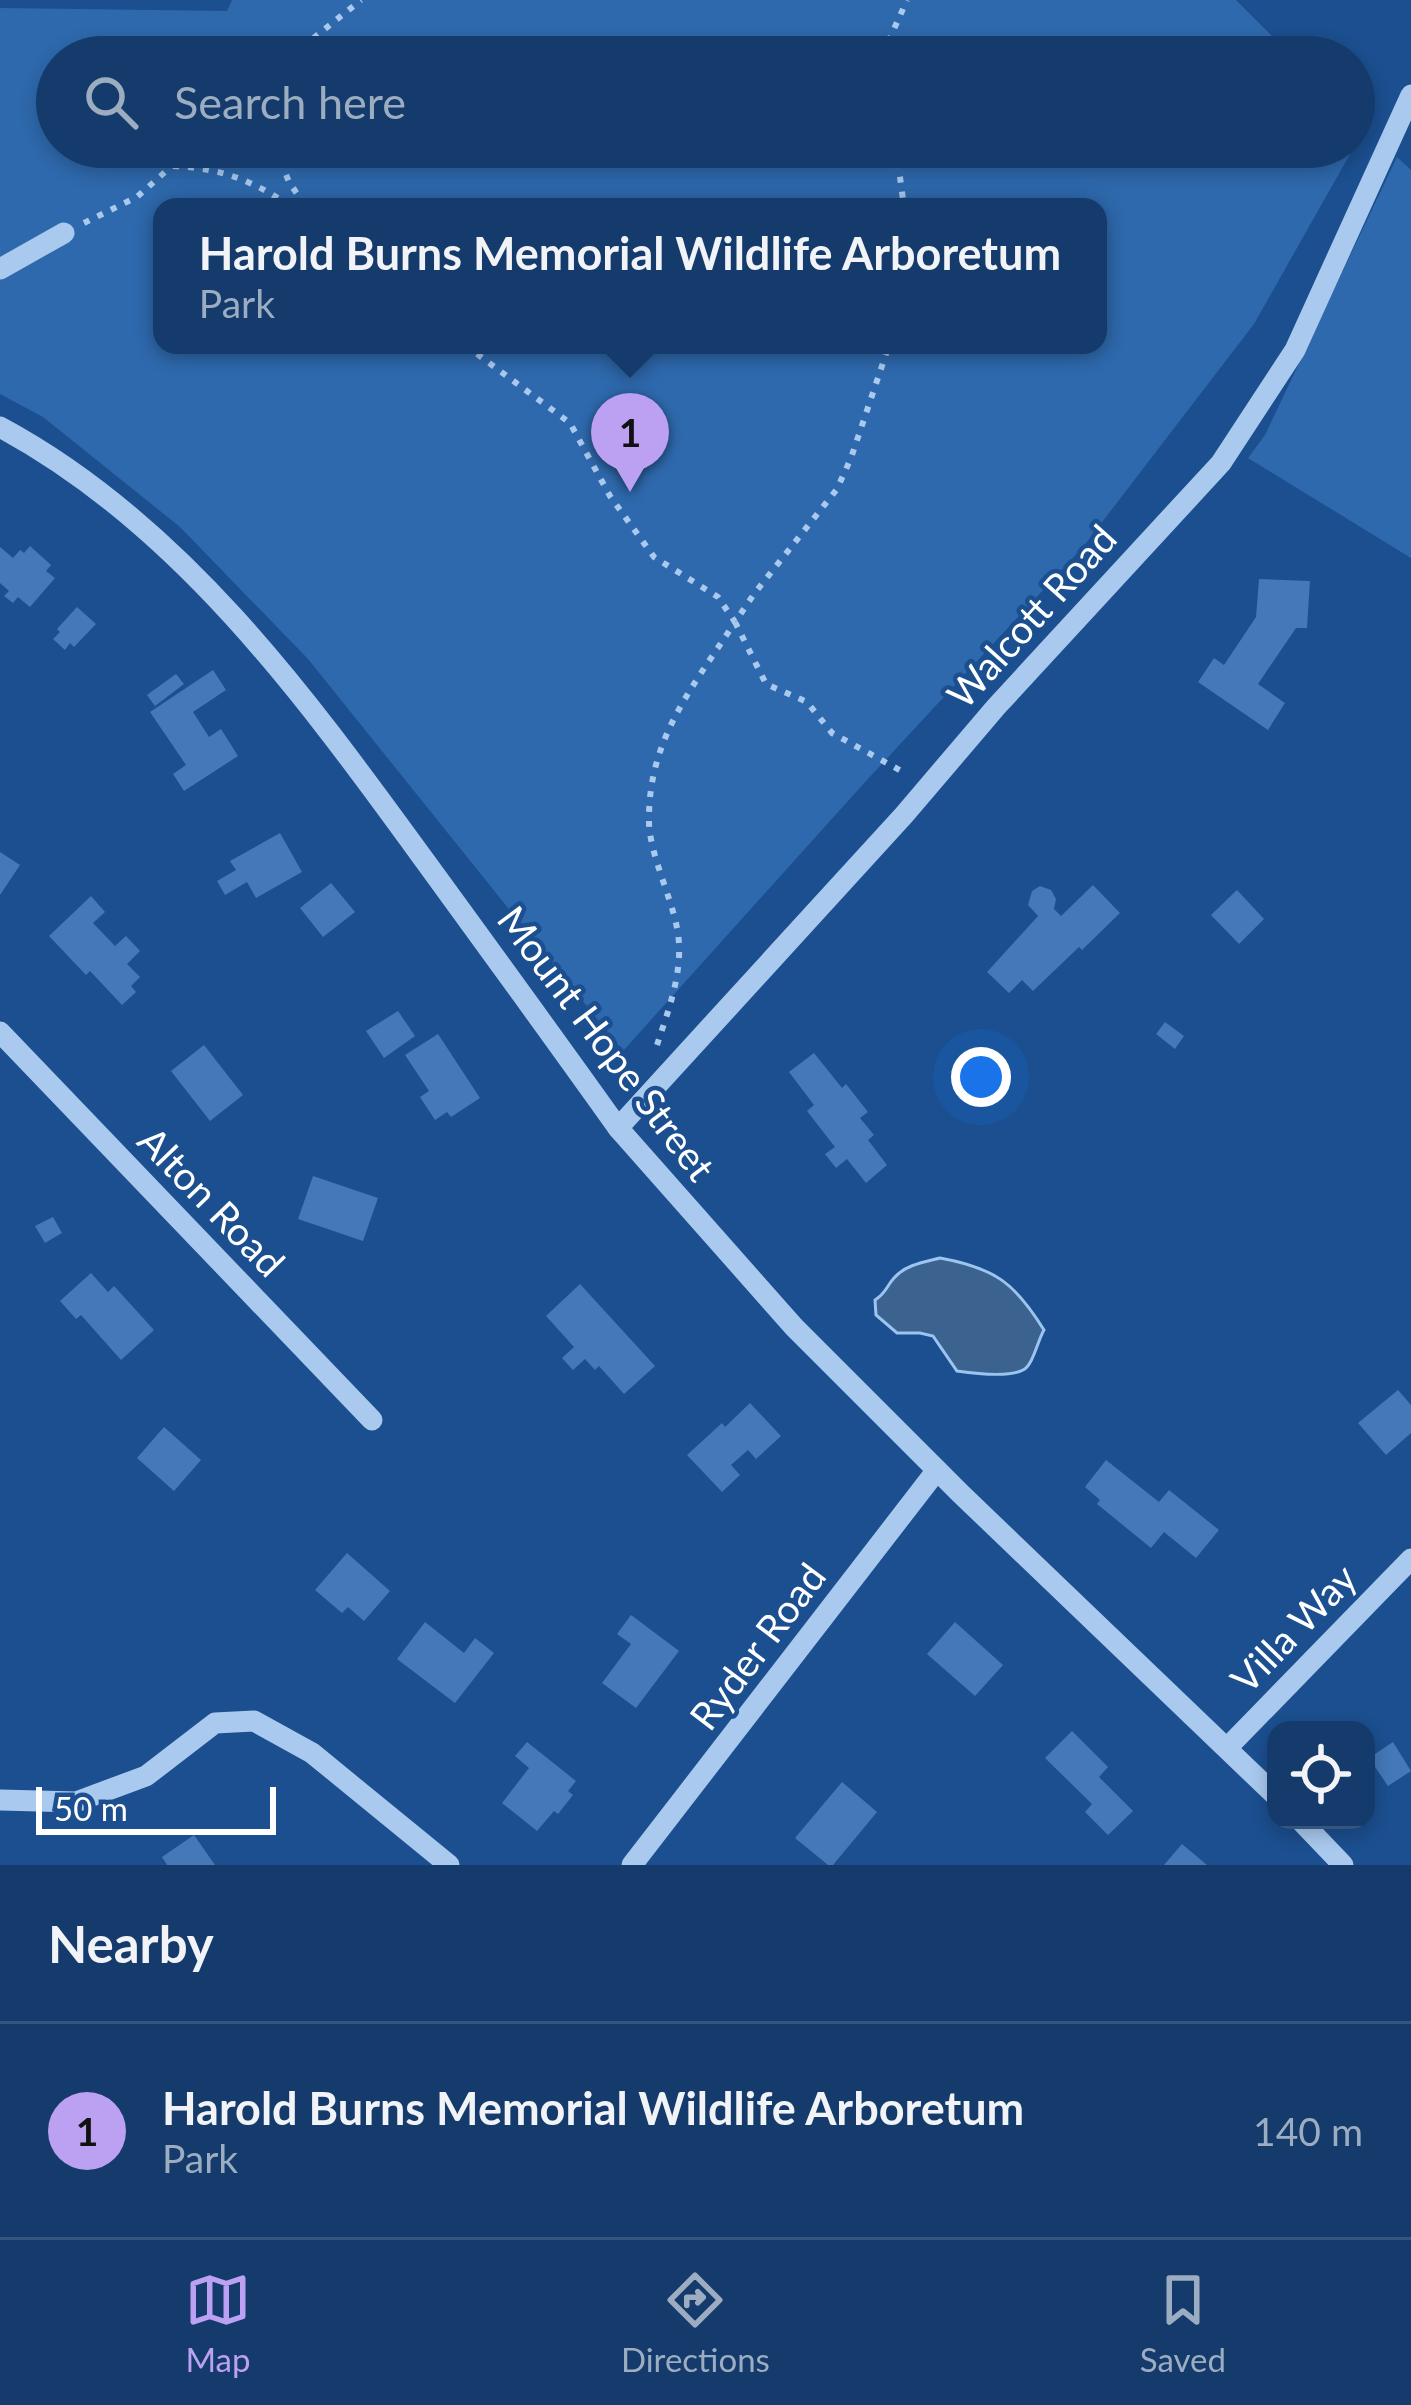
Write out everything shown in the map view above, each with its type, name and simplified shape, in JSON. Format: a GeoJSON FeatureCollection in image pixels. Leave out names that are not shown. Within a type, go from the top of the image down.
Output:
{"type":"FeatureCollection","features":[{"type":"Feature","properties":{"kind":"street","name":"Walcott Road"},"geometry":{"type":"LineString","coordinates":[[617,1127],[1221,463],[1294,350],[1411,94]]}},
{"type":"Feature","properties":{"kind":"street"},"geometry":{"type":"LineString","coordinates":[[0,269],[64,233]]}},
{"type":"Feature","properties":{"kind":"street","name":"Mount Hope Street"},"geometry":{"type":"LineString","coordinates":[[0,428],[30,443],[139,521],[251,637],[361,774],[617,1127],[794,1328],[1267,1787]]}},
{"type":"Feature","properties":{"kind":"street","name":"Alton Road"},"geometry":{"type":"LineString","coordinates":[[0,1032],[372,1420]]}},
{"type":"Feature","properties":{"kind":"street","name":"Ryder Road"},"geometry":{"type":"LineString","coordinates":[[632,1865],[938,1471]]}},
{"type":"Feature","properties":{"kind":"street","name":"Villa Way"},"geometry":{"type":"LineString","coordinates":[[1227,1748],[1411,1559]]}},
{"type":"Feature","properties":{"kind":"street"},"geometry":{"type":"LineString","coordinates":[[0,1800],[76,1802],[146,1776],[215,1723],[254,1720],[312,1754],[449,1865]]}},
{"type":"Feature","properties":{"kind":"street"},"geometry":{"type":"LineString","coordinates":[[1309,1829],[1343,1865]]}},
{"type":"Feature","properties":{"kind":"path"},"geometry":{"type":"LineString","coordinates":[[316,36],[361,0]]}},
{"type":"Feature","properties":{"kind":"path"},"geometry":{"type":"LineString","coordinates":[[891,36],[907,0]]}},
{"type":"Feature","properties":{"kind":"path"},"geometry":{"type":"LineString","coordinates":[[64,233],[137,197],[170,168]]}},
{"type":"Feature","properties":{"kind":"path"},"geometry":{"type":"LineString","coordinates":[[210,168],[262,186],[279,198]]}},
{"type":"Feature","properties":{"kind":"path"},"geometry":{"type":"LineString","coordinates":[[283,168],[300,198]]}},
{"type":"Feature","properties":{"kind":"path"},"geometry":{"type":"LineString","coordinates":[[899,168],[903,198]]}},
{"type":"Feature","properties":{"kind":"path"},"geometry":{"type":"LineString","coordinates":[[477,354],[570,423],[610,496],[654,557],[718,597],[736,622],[766,684],[807,702],[832,733],[928,786]]}},
{"type":"Feature","properties":{"kind":"path"},"geometry":{"type":"LineString","coordinates":[[652,1059],[677,982],[679,933],[649,825],[656,762],[671,719],[754,594],[837,489],[887,354]]}},
{"type":"Feature","properties":{"kind":"shaded area"},"geometry":{"type":"Polygon","coordinates":[[[232,0],[1236,0],[1272,36],[36,36],[36,168],[1342,168],[1254,324],[1083,547],[623,1051],[308,659],[180,527],[43,417],[0,394],[0,8],[227,11],[232,0]]]}},
{"type":"Feature","properties":{"kind":"shaded area"},"geometry":{"type":"Polygon","coordinates":[[[1397,157],[1411,170],[1411,558],[1248,458],[1265,435],[1397,157]]]}},
{"type":"Feature","properties":{"kind":"shaded area"},"geometry":{"type":"Polygon","coordinates":[[[940,1258],[989,1273],[1023,1300],[1044,1330],[1027,1367],[1004,1374],[957,1371],[933,1336],[897,1333],[876,1315],[875,1300],[898,1274],[940,1258]]]}},
{"type":"Feature","properties":{"kind":"building"},"geometry":{"type":"Polygon","coordinates":[[[30,546],[51,565],[46,571],[55,578],[30,607],[18,597],[13,603],[4,596],[9,591],[0,583],[0,547],[13,558],[30,546]]]}},
{"type":"Feature","properties":{"kind":"building"},"geometry":{"type":"Polygon","coordinates":[[[1259,579],[1310,581],[1307,628],[1296,628],[1258,684],[1285,703],[1268,730],[1198,682],[1214,658],[1224,665],[1256,617],[1259,579]]]}},
{"type":"Feature","properties":{"kind":"building"},"geometry":{"type":"Polygon","coordinates":[[[77,607],[96,624],[65,650],[53,639],[77,607]]]}},
{"type":"Feature","properties":{"kind":"building"},"geometry":{"type":"Polygon","coordinates":[[[213,670],[226,690],[193,712],[209,737],[221,729],[238,756],[184,791],[173,774],[186,765],[150,712],[213,670]]]}},
{"type":"Feature","properties":{"kind":"building"},"geometry":{"type":"Polygon","coordinates":[[[176,674],[184,684],[155,706],[147,695],[176,674]]]}},
{"type":"Feature","properties":{"kind":"building"},"geometry":{"type":"Polygon","coordinates":[[[280,833],[302,872],[256,898],[247,882],[225,895],[217,881],[236,870],[230,861],[280,833]]]}},
{"type":"Feature","properties":{"kind":"building"},"geometry":{"type":"Polygon","coordinates":[[[0,852],[20,865],[0,895],[0,852]]]}},
{"type":"Feature","properties":{"kind":"building"},"geometry":{"type":"Polygon","coordinates":[[[331,883],[355,912],[323,937],[300,908],[331,883]]]}},
{"type":"Feature","properties":{"kind":"building"},"geometry":{"type":"Polygon","coordinates":[[[1093,885],[1120,913],[1033,991],[1022,980],[1009,993],[987,972],[1038,916],[1028,905],[1032,891],[1040,886],[1051,890],[1054,909],[1061,916],[1093,885]]]}},
{"type":"Feature","properties":{"kind":"building"},"geometry":{"type":"Polygon","coordinates":[[[1237,890],[1264,919],[1239,944],[1211,915],[1237,890]]]}},
{"type":"Feature","properties":{"kind":"building"},"geometry":{"type":"Polygon","coordinates":[[[91,896],[105,912],[93,923],[115,946],[126,936],[140,951],[127,964],[140,977],[131,986],[136,992],[122,1005],[49,936],[91,896]]]}},
{"type":"Feature","properties":{"kind":"building"},"geometry":{"type":"Polygon","coordinates":[[[398,1011],[415,1036],[384,1058],[366,1031],[398,1011]]]}},
{"type":"Feature","properties":{"kind":"building"},"geometry":{"type":"Polygon","coordinates":[[[1165,1022],[1184,1036],[1175,1049],[1156,1034],[1165,1022]]]}},
{"type":"Feature","properties":{"kind":"building"},"geometry":{"type":"Polygon","coordinates":[[[438,1034],[480,1098],[451,1117],[447,1112],[435,1120],[420,1097],[429,1091],[405,1055],[438,1034]]]}},
{"type":"Feature","properties":{"kind":"building"},"geometry":{"type":"Polygon","coordinates":[[[204,1045],[243,1095],[210,1121],[171,1071],[204,1045]]]}},
{"type":"Feature","properties":{"kind":"building"},"geometry":{"type":"Polygon","coordinates":[[[814,1053],[868,1112],[860,1118],[874,1135],[868,1140],[887,1165],[866,1183],[847,1159],[836,1168],[825,1154],[835,1147],[807,1111],[814,1105],[789,1072],[814,1053]]]}},
{"type":"Feature","properties":{"kind":"building"},"geometry":{"type":"Polygon","coordinates":[[[313,1176],[378,1198],[363,1241],[298,1219],[313,1176]]]}},
{"type":"Feature","properties":{"kind":"building"},"geometry":{"type":"Polygon","coordinates":[[[53,1217],[62,1233],[45,1243],[35,1226],[53,1217]]]}},
{"type":"Feature","properties":{"kind":"building"},"geometry":{"type":"Polygon","coordinates":[[[91,1273],[108,1292],[114,1286],[154,1330],[121,1360],[81,1315],[76,1319],[60,1301],[91,1273]]]}},
{"type":"Feature","properties":{"kind":"building"},"geometry":{"type":"Polygon","coordinates":[[[580,1284],[655,1366],[624,1394],[599,1366],[595,1370],[585,1359],[573,1370],[562,1358],[574,1347],[546,1316],[580,1284]]]}},
{"type":"Feature","properties":{"kind":"building"},"geometry":{"type":"Polygon","coordinates":[[[1398,1390],[1411,1405],[1411,1433],[1386,1455],[1358,1423],[1398,1390]]]}},
{"type":"Feature","properties":{"kind":"building"},"geometry":{"type":"Polygon","coordinates":[[[750,1403],[781,1436],[756,1459],[748,1450],[731,1465],[740,1475],[722,1492],[687,1455],[750,1403]]]}},
{"type":"Feature","properties":{"kind":"building"},"geometry":{"type":"Polygon","coordinates":[[[164,1427],[201,1460],[174,1491],[137,1458],[164,1427]]]}},
{"type":"Feature","properties":{"kind":"building"},"geometry":{"type":"Polygon","coordinates":[[[1106,1460],[1159,1502],[1169,1490],[1219,1530],[1196,1558],[1164,1532],[1151,1548],[1097,1504],[1100,1500],[1085,1487],[1106,1460]]]}},
{"type":"Feature","properties":{"kind":"building"},"geometry":{"type":"Polygon","coordinates":[[[347,1553],[390,1591],[364,1621],[348,1607],[342,1613],[315,1590],[347,1553]]]}},
{"type":"Feature","properties":{"kind":"building"},"geometry":{"type":"Polygon","coordinates":[[[631,1615],[679,1651],[636,1708],[602,1683],[631,1644],[617,1634],[631,1615]]]}},
{"type":"Feature","properties":{"kind":"building"},"geometry":{"type":"Polygon","coordinates":[[[425,1622],[464,1653],[475,1638],[494,1653],[455,1703],[397,1659],[425,1622]]]}},
{"type":"Feature","properties":{"kind":"building"},"geometry":{"type":"Polygon","coordinates":[[[955,1622],[1003,1665],[975,1696],[927,1654],[955,1622]]]}},
{"type":"Feature","properties":{"kind":"building"},"geometry":{"type":"Polygon","coordinates":[[[1072,1731],[1108,1767],[1099,1777],[1133,1811],[1108,1835],[1085,1812],[1092,1804],[1045,1758],[1072,1731]]]}},
{"type":"Feature","properties":{"kind":"building"},"geometry":{"type":"Polygon","coordinates":[[[527,1742],[576,1781],[568,1791],[573,1795],[537,1831],[502,1803],[529,1768],[515,1756],[527,1742]]]}},
{"type":"Feature","properties":{"kind":"building"},"geometry":{"type":"Polygon","coordinates":[[[1393,1742],[1411,1771],[1388,1786],[1375,1767],[1375,1754],[1393,1742]]]}},
{"type":"Feature","properties":{"kind":"building"},"geometry":{"type":"Polygon","coordinates":[[[842,1782],[877,1812],[833,1865],[828,1865],[795,1838],[842,1782]]]}},
{"type":"Feature","properties":{"kind":"building"},"geometry":{"type":"Polygon","coordinates":[[[194,1835],[215,1865],[167,1865],[162,1857],[194,1835]]]}},
{"type":"Feature","properties":{"kind":"building"},"geometry":{"type":"Polygon","coordinates":[[[1182,1844],[1207,1865],[1164,1865],[1182,1844]]]}},
{"type":"Feature","properties":{"kind":"place","name":"Harold Burns Memorial Wildlife Arboretum"},"geometry":{"type":"Point","coordinates":[630,492]}}]}
